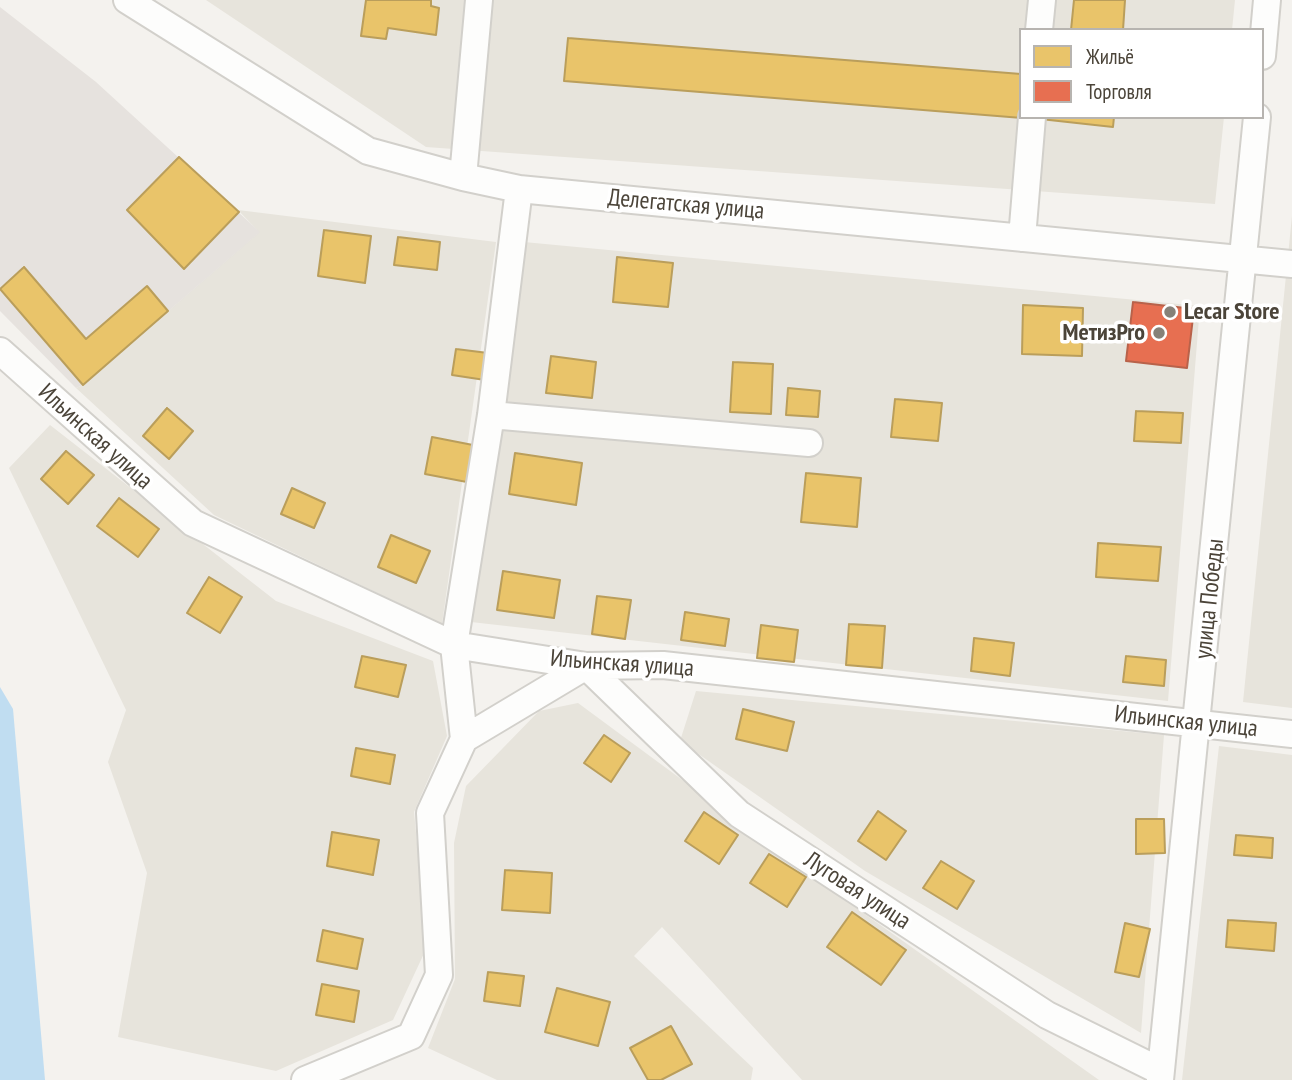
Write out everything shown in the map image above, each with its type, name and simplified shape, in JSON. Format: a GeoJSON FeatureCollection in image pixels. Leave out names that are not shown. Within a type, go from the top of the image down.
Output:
{"type":"FeatureCollection","features":[{"type":"Feature","properties":{"kind":"street","name":"Делегатская улица"},"geometry":{"type":"LineString","coordinates":[[127,0],[368,151],[463,177],[519,189],[1292,264]]}},
{"type":"Feature","properties":{"kind":"street"},"geometry":{"type":"LineString","coordinates":[[463,177],[479,0]]}},
{"type":"Feature","properties":{"kind":"street"},"geometry":{"type":"LineString","coordinates":[[1039,28],[1042,0]]}},
{"type":"Feature","properties":{"kind":"street"},"geometry":{"type":"LineString","coordinates":[[1264,34],[1267,0]]}},
{"type":"Feature","properties":{"kind":"street"},"geometry":{"type":"LineString","coordinates":[[1022,238],[1032,119]]}},
{"type":"Feature","properties":{"kind":"street","name":"улица Победы"},"geometry":{"type":"LineString","coordinates":[[1160,1076],[1245,260],[1257,119]]}},
{"type":"Feature","properties":{"kind":"street"},"geometry":{"type":"LineString","coordinates":[[305,1080],[411,1036],[439,975],[430,813],[464,739],[454,645],[491,415],[519,189]]}},
{"type":"Feature","properties":{"kind":"street","name":"Ильинская улица"},"geometry":{"type":"LineString","coordinates":[[0,351],[192,523],[454,645],[586,666],[663,665],[1292,734]]}},
{"type":"Feature","properties":{"kind":"street"},"geometry":{"type":"LineString","coordinates":[[491,415],[809,443]]}},
{"type":"Feature","properties":{"kind":"street"},"geometry":{"type":"LineString","coordinates":[[464,739],[586,666]]}},
{"type":"Feature","properties":{"kind":"street","name":"Луговая улица"},"geometry":{"type":"LineString","coordinates":[[586,666],[739,814],[1047,1015],[1160,1076]]}},
{"type":"Feature","properties":{"kind":"shaded area"},"geometry":{"type":"Polygon","coordinates":[[[206,0],[1235,0],[1232,28],[1019,28],[1019,119],[1224,119],[1215,204],[426,147],[206,0]]]}},
{"type":"Feature","properties":{"kind":"shaded area"},"geometry":{"type":"Polygon","coordinates":[[[0,7],[96,82],[260,232],[83,385],[76,388],[0,311],[0,7]]]}},
{"type":"Feature","properties":{"kind":"shaded area"},"geometry":{"type":"Polygon","coordinates":[[[238,210],[496,242],[442,624],[214,515],[76,388],[83,385],[259,232],[238,210]]]}},
{"type":"Feature","properties":{"kind":"shaded area"},"geometry":{"type":"Polygon","coordinates":[[[1292,216],[1292,708],[1243,702],[1292,216]]]}},
{"type":"Feature","properties":{"kind":"shaded area"},"geometry":{"type":"Polygon","coordinates":[[[524,242],[1200,306],[1168,701],[471,622],[524,242]]]}},
{"type":"Feature","properties":{"kind":"shaded area"},"geometry":{"type":"Polygon","coordinates":[[[50,425],[276,601],[433,661],[447,736],[414,812],[427,947],[393,1020],[276,1071],[118,1037],[147,873],[108,762],[126,710],[9,468],[50,425]]]}},
{"type":"Feature","properties":{"kind":"shaded area"},"geometry":{"type":"Polygon","coordinates":[[[696,691],[1164,735],[1141,1033],[865,871],[680,741],[696,691]]]}},
{"type":"Feature","properties":{"kind":"shaded area"},"geometry":{"type":"Polygon","coordinates":[[[578,703],[845,900],[1099,1080],[802,1080],[662,927],[634,956],[753,1068],[751,1080],[497,1080],[428,1048],[455,979],[454,843],[466,786],[539,711],[578,703]]]}},
{"type":"Feature","properties":{"kind":"shaded area"},"geometry":{"type":"Polygon","coordinates":[[[1219,746],[1292,755],[1292,1080],[1182,1080],[1219,746]]]}},
{"type":"Feature","properties":{"kind":"water"},"geometry":{"type":"Polygon","coordinates":[[[0,687],[13,709],[45,1080],[0,1080],[0,687]]]}},
{"type":"Feature","properties":{"kind":"building: Жильё"},"geometry":{"type":"Polygon","coordinates":[[[366,0],[431,0],[431,6],[439,8],[436,35],[388,28],[386,39],[361,36],[366,0]]]}},
{"type":"Feature","properties":{"kind":"building: Жильё"},"geometry":{"type":"Polygon","coordinates":[[[1074,0],[1125,0],[1123,28],[1071,28],[1074,0]]]}},
{"type":"Feature","properties":{"kind":"building: Жильё"},"geometry":{"type":"Polygon","coordinates":[[[568,38],[1019,74],[1019,118],[564,81],[568,38]]]}},
{"type":"Feature","properties":{"kind":"building: Жильё"},"geometry":{"type":"Polygon","coordinates":[[[1040,119],[1114,119],[1113,127],[1040,119]]]}},
{"type":"Feature","properties":{"kind":"building: Жильё"},"geometry":{"type":"Polygon","coordinates":[[[179,157],[239,212],[184,269],[127,210],[179,157]]]}},
{"type":"Feature","properties":{"kind":"building: Жильё"},"geometry":{"type":"Polygon","coordinates":[[[324,230],[371,236],[365,283],[318,276],[324,230]]]}},
{"type":"Feature","properties":{"kind":"building: Жильё"},"geometry":{"type":"Polygon","coordinates":[[[398,237],[440,242],[437,270],[394,265],[398,237]]]}},
{"type":"Feature","properties":{"kind":"building: Жильё"},"geometry":{"type":"Polygon","coordinates":[[[617,257],[673,263],[668,307],[613,302],[617,257]]]}},
{"type":"Feature","properties":{"kind":"building: Жильё"},"geometry":{"type":"Polygon","coordinates":[[[24,267],[86,339],[147,286],[168,311],[83,385],[0,289],[24,267]]]}},
{"type":"Feature","properties":{"kind":"building: Жильё"},"geometry":{"type":"Polygon","coordinates":[[[1023,305],[1083,308],[1082,356],[1022,354],[1023,305]]]}},
{"type":"Feature","properties":{"kind":"building: Жильё"},"geometry":{"type":"Polygon","coordinates":[[[456,349],[488,353],[485,380],[452,375],[456,349]]]}},
{"type":"Feature","properties":{"kind":"building: Жильё"},"geometry":{"type":"Polygon","coordinates":[[[551,356],[596,362],[592,398],[546,393],[551,356]]]}},
{"type":"Feature","properties":{"kind":"building: Жильё"},"geometry":{"type":"Polygon","coordinates":[[[733,362],[773,364],[771,414],[730,412],[733,362]]]}},
{"type":"Feature","properties":{"kind":"building: Жильё"},"geometry":{"type":"Polygon","coordinates":[[[788,388],[820,391],[818,417],[786,415],[788,388]]]}},
{"type":"Feature","properties":{"kind":"building: Жильё"},"geometry":{"type":"Polygon","coordinates":[[[895,399],[942,403],[938,441],[891,437],[895,399]]]}},
{"type":"Feature","properties":{"kind":"building: Жильё"},"geometry":{"type":"Polygon","coordinates":[[[167,408],[193,431],[169,459],[143,436],[167,408]]]}},
{"type":"Feature","properties":{"kind":"building: Жильё"},"geometry":{"type":"Polygon","coordinates":[[[1136,411],[1183,413],[1181,443],[1134,441],[1136,411]]]}},
{"type":"Feature","properties":{"kind":"building: Жильё"},"geometry":{"type":"Polygon","coordinates":[[[432,437],[478,446],[472,483],[425,474],[432,437]]]}},
{"type":"Feature","properties":{"kind":"building: Жильё"},"geometry":{"type":"Polygon","coordinates":[[[66,451],[94,475],[68,504],[41,479],[66,451]]]}},
{"type":"Feature","properties":{"kind":"building: Жильё"},"geometry":{"type":"Polygon","coordinates":[[[515,453],[582,463],[576,505],[509,494],[515,453]]]}},
{"type":"Feature","properties":{"kind":"building: Жильё"},"geometry":{"type":"Polygon","coordinates":[[[806,473],[861,478],[857,527],[801,522],[806,473]]]}},
{"type":"Feature","properties":{"kind":"building: Жильё"},"geometry":{"type":"Polygon","coordinates":[[[292,488],[325,503],[314,528],[281,514],[292,488]]]}},
{"type":"Feature","properties":{"kind":"building: Жильё"},"geometry":{"type":"Polygon","coordinates":[[[119,498],[159,529],[138,557],[97,526],[119,498]]]}},
{"type":"Feature","properties":{"kind":"building: Жильё"},"geometry":{"type":"Polygon","coordinates":[[[391,535],[430,551],[416,583],[378,567],[391,535]]]}},
{"type":"Feature","properties":{"kind":"building: Жильё"},"geometry":{"type":"Polygon","coordinates":[[[1098,543],[1161,547],[1158,581],[1096,577],[1098,543]]]}},
{"type":"Feature","properties":{"kind":"building: Жильё"},"geometry":{"type":"Polygon","coordinates":[[[503,571],[560,580],[554,618],[497,610],[503,571]]]}},
{"type":"Feature","properties":{"kind":"building: Жильё"},"geometry":{"type":"Polygon","coordinates":[[[209,577],[242,597],[220,633],[187,613],[209,577]]]}},
{"type":"Feature","properties":{"kind":"building: Жильё"},"geometry":{"type":"Polygon","coordinates":[[[597,596],[631,600],[625,639],[592,634],[597,596]]]}},
{"type":"Feature","properties":{"kind":"building: Жильё"},"geometry":{"type":"Polygon","coordinates":[[[685,612],[729,619],[725,646],[681,640],[685,612]]]}},
{"type":"Feature","properties":{"kind":"building: Жильё"},"geometry":{"type":"Polygon","coordinates":[[[849,624],[885,626],[882,668],[846,665],[849,624]]]}},
{"type":"Feature","properties":{"kind":"building: Жильё"},"geometry":{"type":"Polygon","coordinates":[[[761,625],[798,630],[794,662],[757,658],[761,625]]]}},
{"type":"Feature","properties":{"kind":"building: Жильё"},"geometry":{"type":"Polygon","coordinates":[[[974,638],[1014,643],[1010,676],[971,671],[974,638]]]}},
{"type":"Feature","properties":{"kind":"building: Жильё"},"geometry":{"type":"Polygon","coordinates":[[[362,656],[406,665],[398,697],[355,687],[362,656]]]}},
{"type":"Feature","properties":{"kind":"building: Жильё"},"geometry":{"type":"Polygon","coordinates":[[[1126,656],[1166,660],[1164,686],[1123,682],[1126,656]]]}},
{"type":"Feature","properties":{"kind":"building: Жильё"},"geometry":{"type":"Polygon","coordinates":[[[743,709],[794,722],[787,751],[736,739],[743,709]]]}},
{"type":"Feature","properties":{"kind":"building: Жильё"},"geometry":{"type":"Polygon","coordinates":[[[604,735],[630,753],[611,782],[584,763],[604,735]]]}},
{"type":"Feature","properties":{"kind":"building: Жильё"},"geometry":{"type":"Polygon","coordinates":[[[356,748],[395,755],[390,784],[351,776],[356,748]]]}},
{"type":"Feature","properties":{"kind":"building: Жильё"},"geometry":{"type":"Polygon","coordinates":[[[878,811],[906,831],[886,860],[858,841],[878,811]]]}},
{"type":"Feature","properties":{"kind":"building: Жильё"},"geometry":{"type":"Polygon","coordinates":[[[704,812],[738,835],[719,864],[685,841],[704,812]]]}},
{"type":"Feature","properties":{"kind":"building: Жильё"},"geometry":{"type":"Polygon","coordinates":[[[1136,819],[1164,819],[1165,853],[1136,854],[1136,819]]]}},
{"type":"Feature","properties":{"kind":"building: Жильё"},"geometry":{"type":"Polygon","coordinates":[[[332,832],[379,840],[373,875],[327,866],[332,832]]]}},
{"type":"Feature","properties":{"kind":"building: Жильё"},"geometry":{"type":"Polygon","coordinates":[[[1236,835],[1273,838],[1272,858],[1234,855],[1236,835]]]}},
{"type":"Feature","properties":{"kind":"building: Жильё"},"geometry":{"type":"Polygon","coordinates":[[[769,854],[806,877],[787,907],[750,883],[769,854]]]}},
{"type":"Feature","properties":{"kind":"building: Жильё"},"geometry":{"type":"Polygon","coordinates":[[[941,861],[974,881],[957,909],[923,888],[941,861]]]}},
{"type":"Feature","properties":{"kind":"building: Жильё"},"geometry":{"type":"Polygon","coordinates":[[[505,870],[552,873],[550,913],[502,910],[505,870]]]}},
{"type":"Feature","properties":{"kind":"building: Жильё"},"geometry":{"type":"Polygon","coordinates":[[[852,912],[906,950],[881,985],[827,947],[852,912]]]}},
{"type":"Feature","properties":{"kind":"building: Жильё"},"geometry":{"type":"Polygon","coordinates":[[[1228,920],[1276,923],[1274,951],[1226,947],[1228,920]]]}},
{"type":"Feature","properties":{"kind":"building: Жильё"},"geometry":{"type":"Polygon","coordinates":[[[1125,923],[1150,929],[1139,977],[1115,972],[1125,923]]]}},
{"type":"Feature","properties":{"kind":"building: Жильё"},"geometry":{"type":"Polygon","coordinates":[[[323,930],[363,939],[357,969],[317,961],[323,930]]]}},
{"type":"Feature","properties":{"kind":"building: Жильё"},"geometry":{"type":"Polygon","coordinates":[[[488,972],[524,976],[520,1006],[484,1001],[488,972]]]}},
{"type":"Feature","properties":{"kind":"building: Жильё"},"geometry":{"type":"Polygon","coordinates":[[[322,984],[359,991],[354,1022],[316,1015],[322,984]]]}},
{"type":"Feature","properties":{"kind":"building: Жильё"},"geometry":{"type":"Polygon","coordinates":[[[557,988],[610,1002],[598,1046],[545,1032],[557,988]]]}},
{"type":"Feature","properties":{"kind":"building: Жильё"},"geometry":{"type":"Polygon","coordinates":[[[671,1026],[692,1064],[661,1080],[648,1080],[630,1048],[671,1026]]]}},
{"type":"Feature","properties":{"kind":"building: Торговля"},"geometry":{"type":"Polygon","coordinates":[[[1133,302],[1194,309],[1187,368],[1126,361],[1133,302]]]}},
{"type":"Feature","properties":{"kind":"place","name":"Lecar Store"},"geometry":{"type":"Point","coordinates":[1170,312]}},
{"type":"Feature","properties":{"kind":"place","name":"МетизPro"},"geometry":{"type":"Point","coordinates":[1159,333]}}]}
